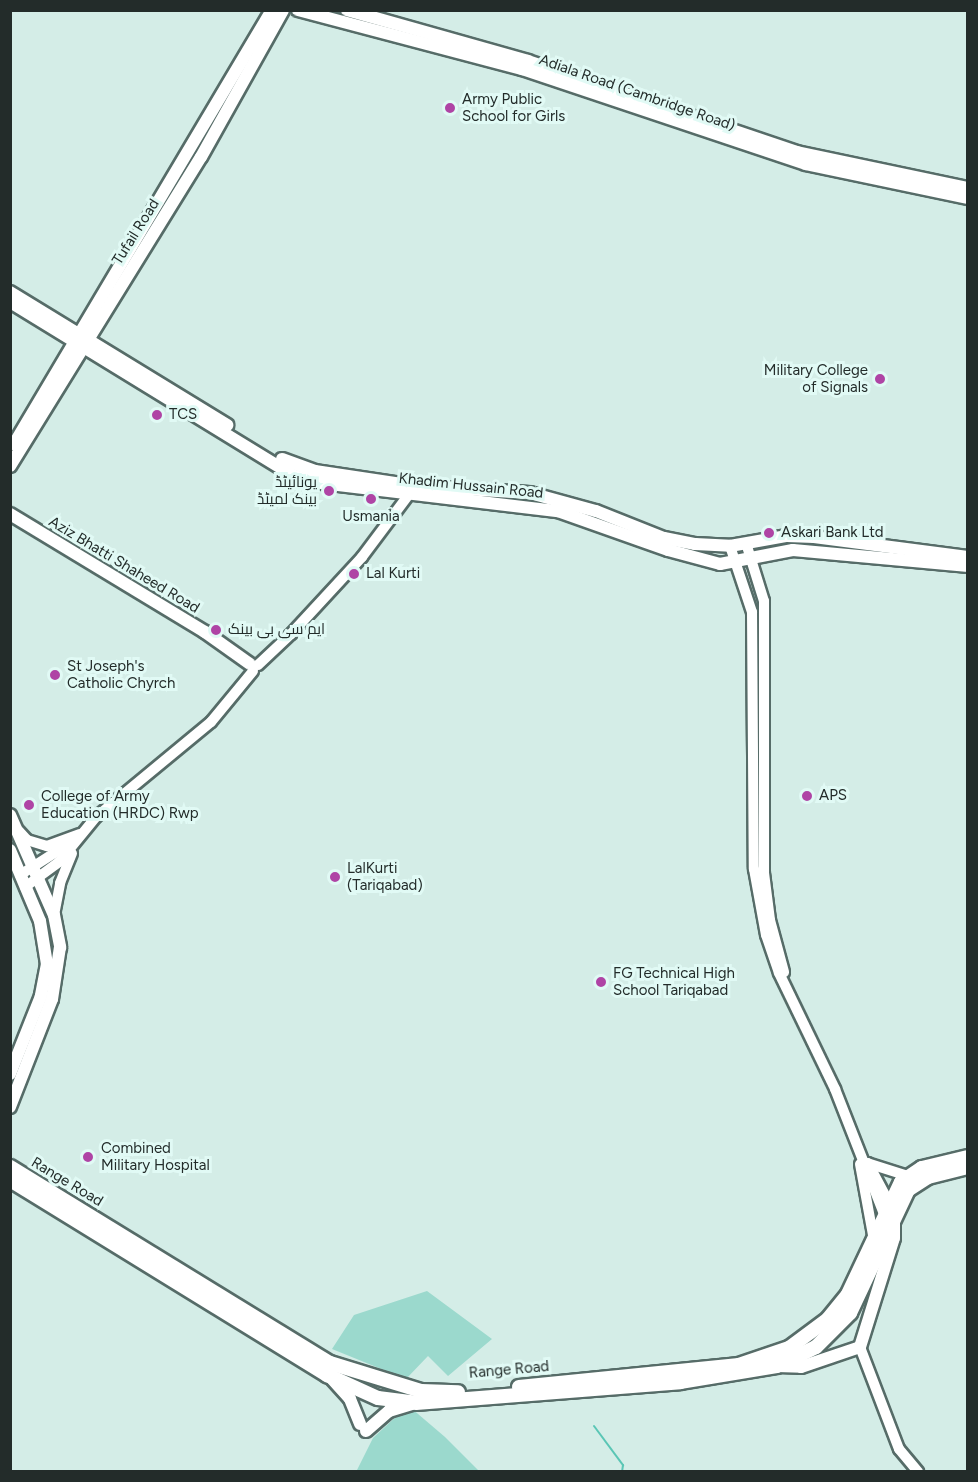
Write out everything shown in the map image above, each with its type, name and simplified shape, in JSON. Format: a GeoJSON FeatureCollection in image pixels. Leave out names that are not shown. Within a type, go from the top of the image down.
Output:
{"type":"FeatureCollection","features":[{"type":"Feature","properties":{"kind":"main road","name":"Tufail Road"},"geometry":{"type":"LineString","coordinates":[[10,466],[272,10]]}},
{"type":"Feature","properties":{"kind":"main road","name":"Tufail Road"},"geometry":{"type":"LineString","coordinates":[[10,450],[201,157],[283,10]]}},
{"type":"Feature","properties":{"kind":"main road","name":"Adiala Road (Cambridge Road)"},"geometry":{"type":"LineString","coordinates":[[297,10],[522,69],[817,167],[968,198]]}},
{"type":"Feature","properties":{"kind":"main road","name":"Adiala Road (Cambridge Road)"},"geometry":{"type":"LineString","coordinates":[[347,10],[528,61],[797,152],[968,188]]}},
{"type":"Feature","properties":{"kind":"main road","name":"Khadim Hussain Road"},"geometry":{"type":"LineString","coordinates":[[10,292],[81,340]]}},
{"type":"Feature","properties":{"kind":"main road","name":"Khadim Hussain Road"},"geometry":{"type":"LineString","coordinates":[[10,302],[81,340],[295,467],[412,490],[558,511],[668,550],[720,564],[793,550],[968,566]]}},
{"type":"Feature","properties":{"kind":"main road","name":"Khadim Hussain Road"},"geometry":{"type":"LineString","coordinates":[[412,490],[530,493],[596,511],[664,538],[730,546],[814,537],[968,557]]}},
{"type":"Feature","properties":{"kind":"main road","name":"Aziz Bhatti Shaheed Road"},"geometry":{"type":"LineString","coordinates":[[10,514],[205,632],[220,645],[254,666]]}},
{"type":"Feature","properties":{"kind":"main road","name":"Aziz Bhatti Shaheed Road"},"geometry":{"type":"LineString","coordinates":[[10,524],[201,638],[220,645]]}},
{"type":"Feature","properties":{"kind":"main road"},"geometry":{"type":"LineString","coordinates":[[10,1107],[52,999],[60,947],[54,915],[13,821]]}},
{"type":"Feature","properties":{"kind":"main road"},"geometry":{"type":"LineString","coordinates":[[10,850],[43,931],[47,964],[41,996],[10,1074]]}},
{"type":"Feature","properties":{"kind":"main road"},"geometry":{"type":"LineString","coordinates":[[908,1176],[922,1168],[968,1157]]}},
{"type":"Feature","properties":{"kind":"main road"},"geometry":{"type":"LineString","coordinates":[[10,1162],[13,1177],[327,1375],[378,1398],[416,1403]]}},
{"type":"Feature","properties":{"kind":"main road"},"geometry":{"type":"LineString","coordinates":[[777,1366],[816,1347],[841,1326],[868,1280],[890,1215],[908,1190],[918,1182],[968,1167]]}},
{"type":"Feature","properties":{"kind":"main road","name":"Range Road"},"geometry":{"type":"LineString","coordinates":[[13,1177],[330,1363],[421,1391],[534,1385],[755,1361],[804,1339],[828,1319],[857,1280],[874,1240],[890,1215],[908,1176]]}},
{"type":"Feature","properties":{"kind":"main road"},"geometry":{"type":"LineString","coordinates":[[327,1375],[350,1399],[363,1427],[389,1411],[416,1403],[681,1382],[777,1366],[801,1367],[860,1347],[894,1238],[890,1215]]}},
{"type":"Feature","properties":{"kind":"street"},"geometry":{"type":"LineString","coordinates":[[23,881],[33,869],[84,831],[213,720],[254,666],[291,634],[362,556],[412,490]]}},
{"type":"Feature","properties":{"kind":"street"},"geometry":{"type":"LineString","coordinates":[[746,543],[763,597],[764,873],[786,984]]}},
{"type":"Feature","properties":{"kind":"street"},"geometry":{"type":"LineString","coordinates":[[730,546],[752,612],[754,869],[766,935],[831,1080],[864,1161],[890,1215]]}},
{"type":"Feature","properties":{"kind":"street"},"geometry":{"type":"LineString","coordinates":[[749,598],[763,597]]}},
{"type":"Feature","properties":{"kind":"street"},"geometry":{"type":"LineString","coordinates":[[13,821],[27,840],[47,846],[84,831]]}},
{"type":"Feature","properties":{"kind":"street"},"geometry":{"type":"LineString","coordinates":[[23,881],[38,881],[59,862],[84,831]]}},
{"type":"Feature","properties":{"kind":"street"},"geometry":{"type":"LineString","coordinates":[[54,915],[63,872],[84,831]]}},
{"type":"Feature","properties":{"kind":"street"},"geometry":{"type":"LineString","coordinates":[[864,1161],[908,1176]]}},
{"type":"Feature","properties":{"kind":"street"},"geometry":{"type":"LineString","coordinates":[[864,1161],[874,1240]]}},
{"type":"Feature","properties":{"kind":"street"},"geometry":{"type":"LineString","coordinates":[[860,1347],[899,1449],[918,1472]]}},
{"type":"Feature","properties":{"kind":"green space"},"geometry":{"type":"Polygon","coordinates":[[[427,1291],[492,1339],[448,1376],[428,1356],[406,1379],[332,1349],[354,1315],[427,1291]]]}},
{"type":"Feature","properties":{"kind":"green space"},"geometry":{"type":"Polygon","coordinates":[[[411,1408],[445,1437],[479,1471],[356,1472],[373,1438],[400,1413],[411,1408]]]}},
{"type":"Feature","properties":{"kind":"waterway"},"geometry":{"type":"LineString","coordinates":[[594,1426],[623,1465],[622,1472]]}},
{"type":"Feature","properties":{"kind":"place","name":"Army Public School for Girls"},"geometry":{"type":"Point","coordinates":[450,108]}},
{"type":"Feature","properties":{"kind":"place","name":"Military College of Signals"},"geometry":{"type":"Point","coordinates":[880,379]}},
{"type":"Feature","properties":{"kind":"place","name":"TCS"},"geometry":{"type":"Point","coordinates":[157,415]}},
{"type":"Feature","properties":{"kind":"place","name":"یونائیٹڈ بینک لمیٹڈ"},"geometry":{"type":"Point","coordinates":[329,491]}},
{"type":"Feature","properties":{"kind":"place","name":"Usmania"},"geometry":{"type":"Point","coordinates":[371,499]}},
{"type":"Feature","properties":{"kind":"place","name":"Askari Bank Ltd"},"geometry":{"type":"Point","coordinates":[769,533]}},
{"type":"Feature","properties":{"kind":"place","name":"Lal Kurti"},"geometry":{"type":"Point","coordinates":[354,574]}},
{"type":"Feature","properties":{"kind":"place","name":"ایم سی بی بینک"},"geometry":{"type":"Point","coordinates":[216,630]}},
{"type":"Feature","properties":{"kind":"place","name":"St Joseph's Catholic Chyrch"},"geometry":{"type":"Point","coordinates":[55,675]}},
{"type":"Feature","properties":{"kind":"place","name":"APS"},"geometry":{"type":"Point","coordinates":[807,796]}},
{"type":"Feature","properties":{"kind":"place","name":"College of Army Education (HRDC) Rwp"},"geometry":{"type":"Point","coordinates":[29,805]}},
{"type":"Feature","properties":{"kind":"place","name":"LalKurti (Tariqabad)"},"geometry":{"type":"Point","coordinates":[335,877]}},
{"type":"Feature","properties":{"kind":"place","name":"FG Technical High School Tariqabad"},"geometry":{"type":"Point","coordinates":[601,982]}},
{"type":"Feature","properties":{"kind":"place","name":"Combined Military Hospital"},"geometry":{"type":"Point","coordinates":[88,1157]}}]}
